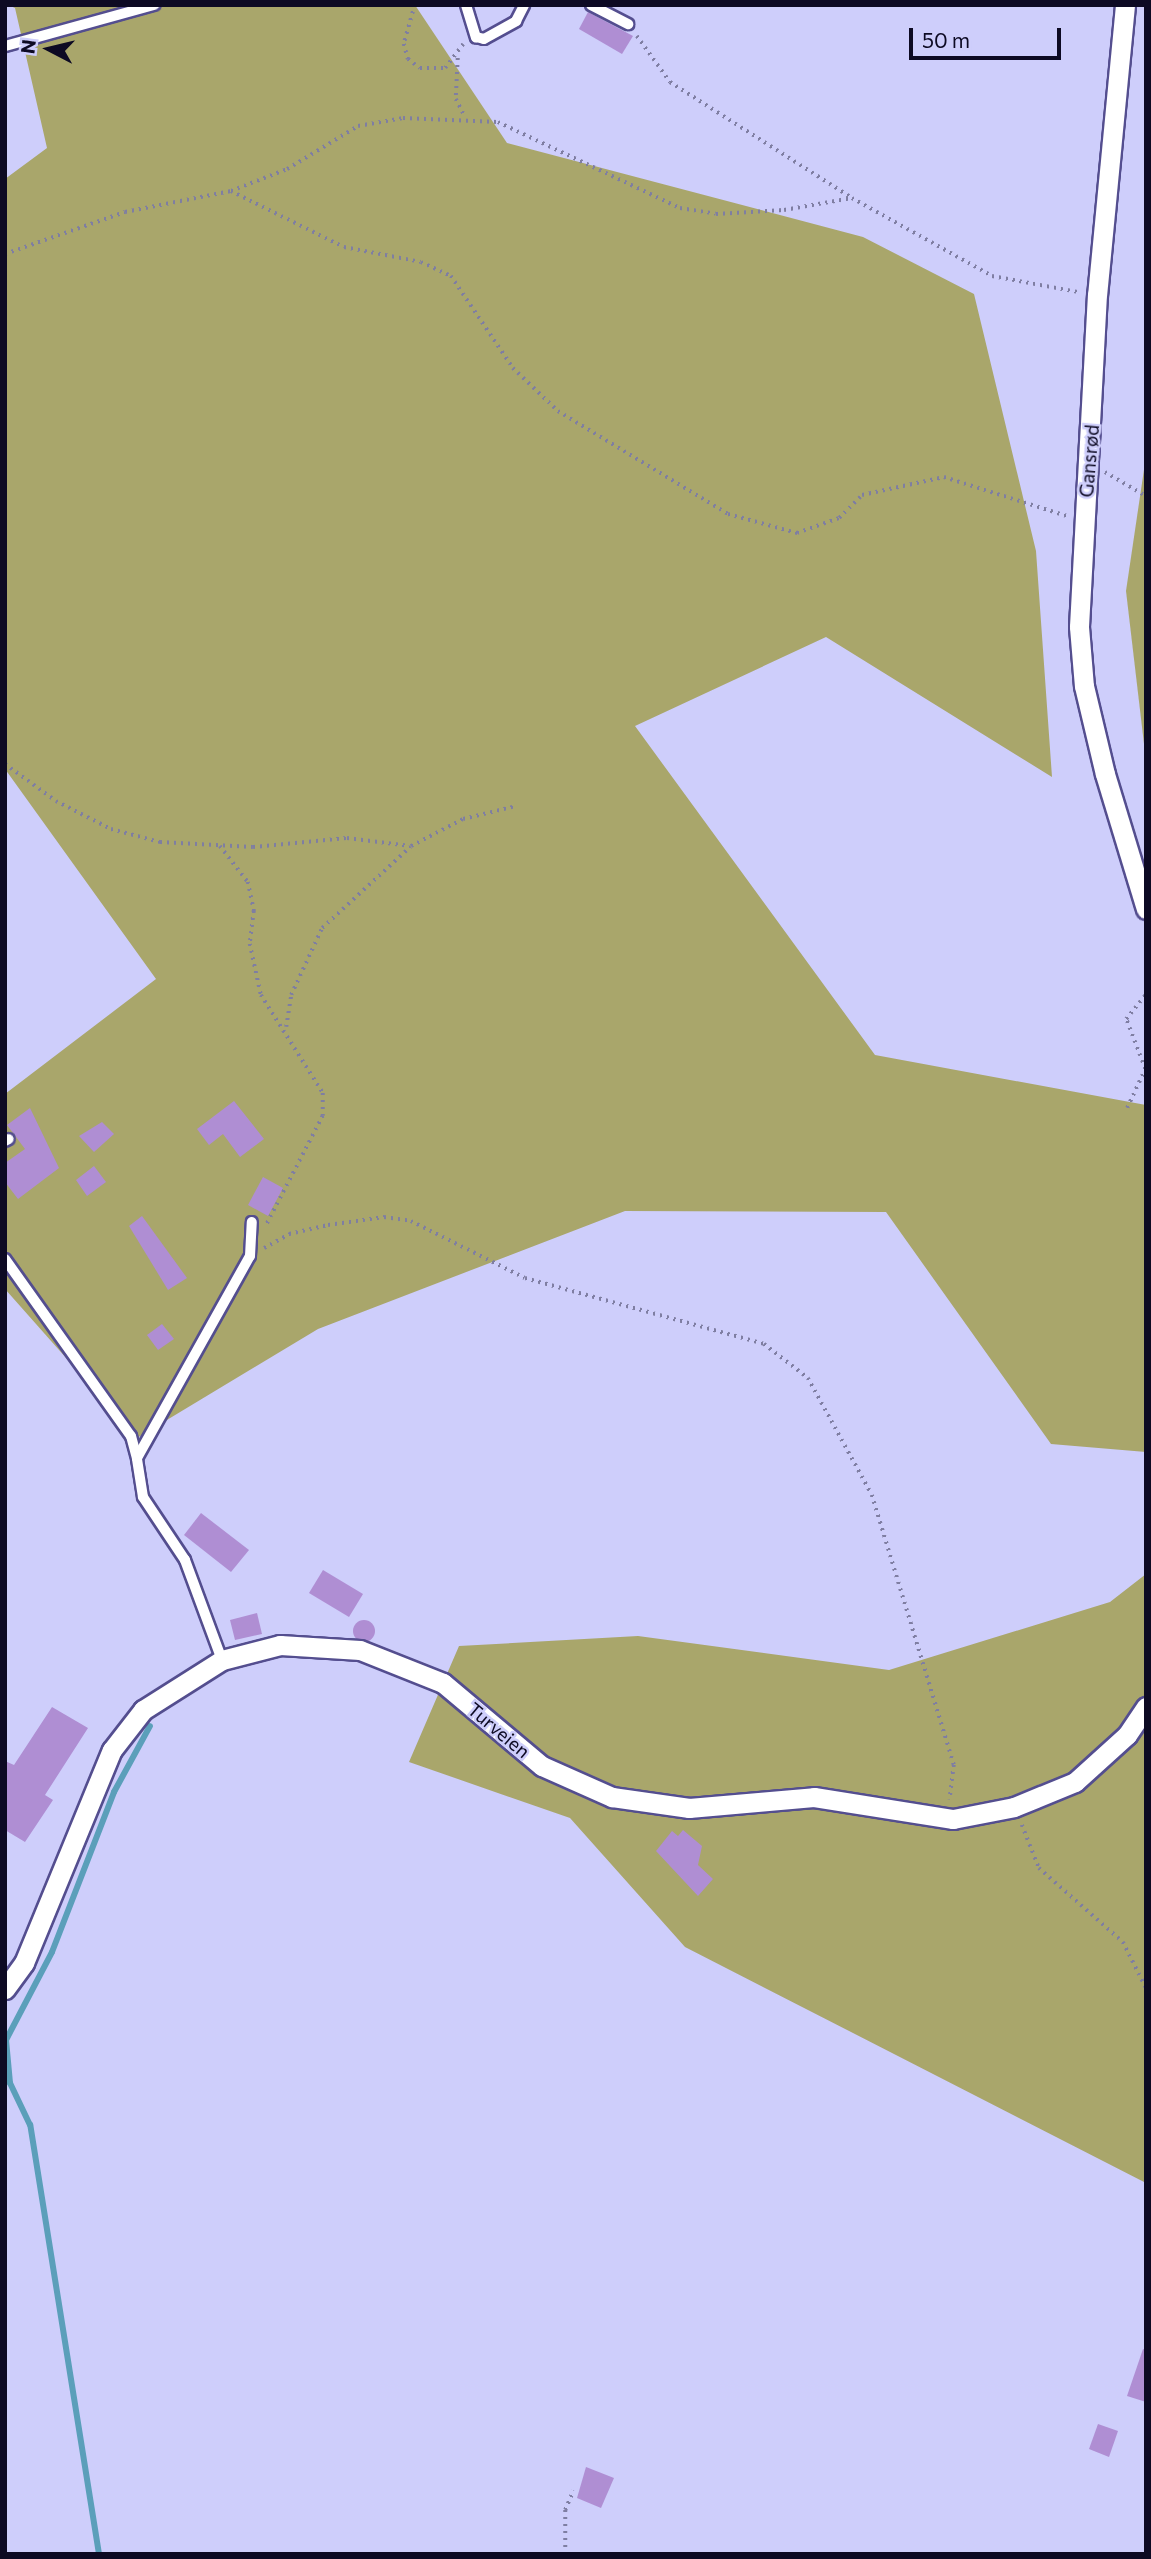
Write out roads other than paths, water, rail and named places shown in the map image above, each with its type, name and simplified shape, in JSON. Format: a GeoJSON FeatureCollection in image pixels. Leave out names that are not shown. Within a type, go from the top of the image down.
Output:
{"type":"FeatureCollection","features":[{"type":"Feature","properties":{"kind":"street","name":"Gansrød"},"geometry":{"type":"LineString","coordinates":[[1125,5],[1097,295],[1090,463],[1083,519],[1084,686],[1146,909]]}},
{"type":"Feature","properties":{"kind":"street","name":"Turveien"},"geometry":{"type":"LineString","coordinates":[[5,1989],[24,1963],[112,1750],[143,1710],[222,1660],[280,1645],[360,1650],[443,1683],[542,1766],[612,1797],[689,1808],[814,1797],[953,1819],[1014,1807],[1075,1782],[1127,1735],[1146,1707]]}},
{"type":"Feature","properties":{"kind":"lane"},"geometry":{"type":"LineString","coordinates":[[5,46],[154,5]]}},
{"type":"Feature","properties":{"kind":"lane"},"geometry":{"type":"LineString","coordinates":[[466,10],[484,39],[516,21],[524,5]]}},
{"type":"Feature","properties":{"kind":"lane"},"geometry":{"type":"LineString","coordinates":[[591,5],[628,24]]}},
{"type":"Feature","properties":{"kind":"lane"},"geometry":{"type":"LineString","coordinates":[[137,1458],[250,1256],[252,1222]]}},
{"type":"Feature","properties":{"kind":"lane"},"geometry":{"type":"LineString","coordinates":[[5,1259],[131,1436],[143,1497],[185,1560],[222,1660]]}},
{"type":"Feature","properties":{"kind":"waterway"},"geometry":{"type":"LineString","coordinates":[[99,2554],[30,2125],[10,2083],[6,2040],[52,1952],[114,1792],[150,1726]]}}]}
